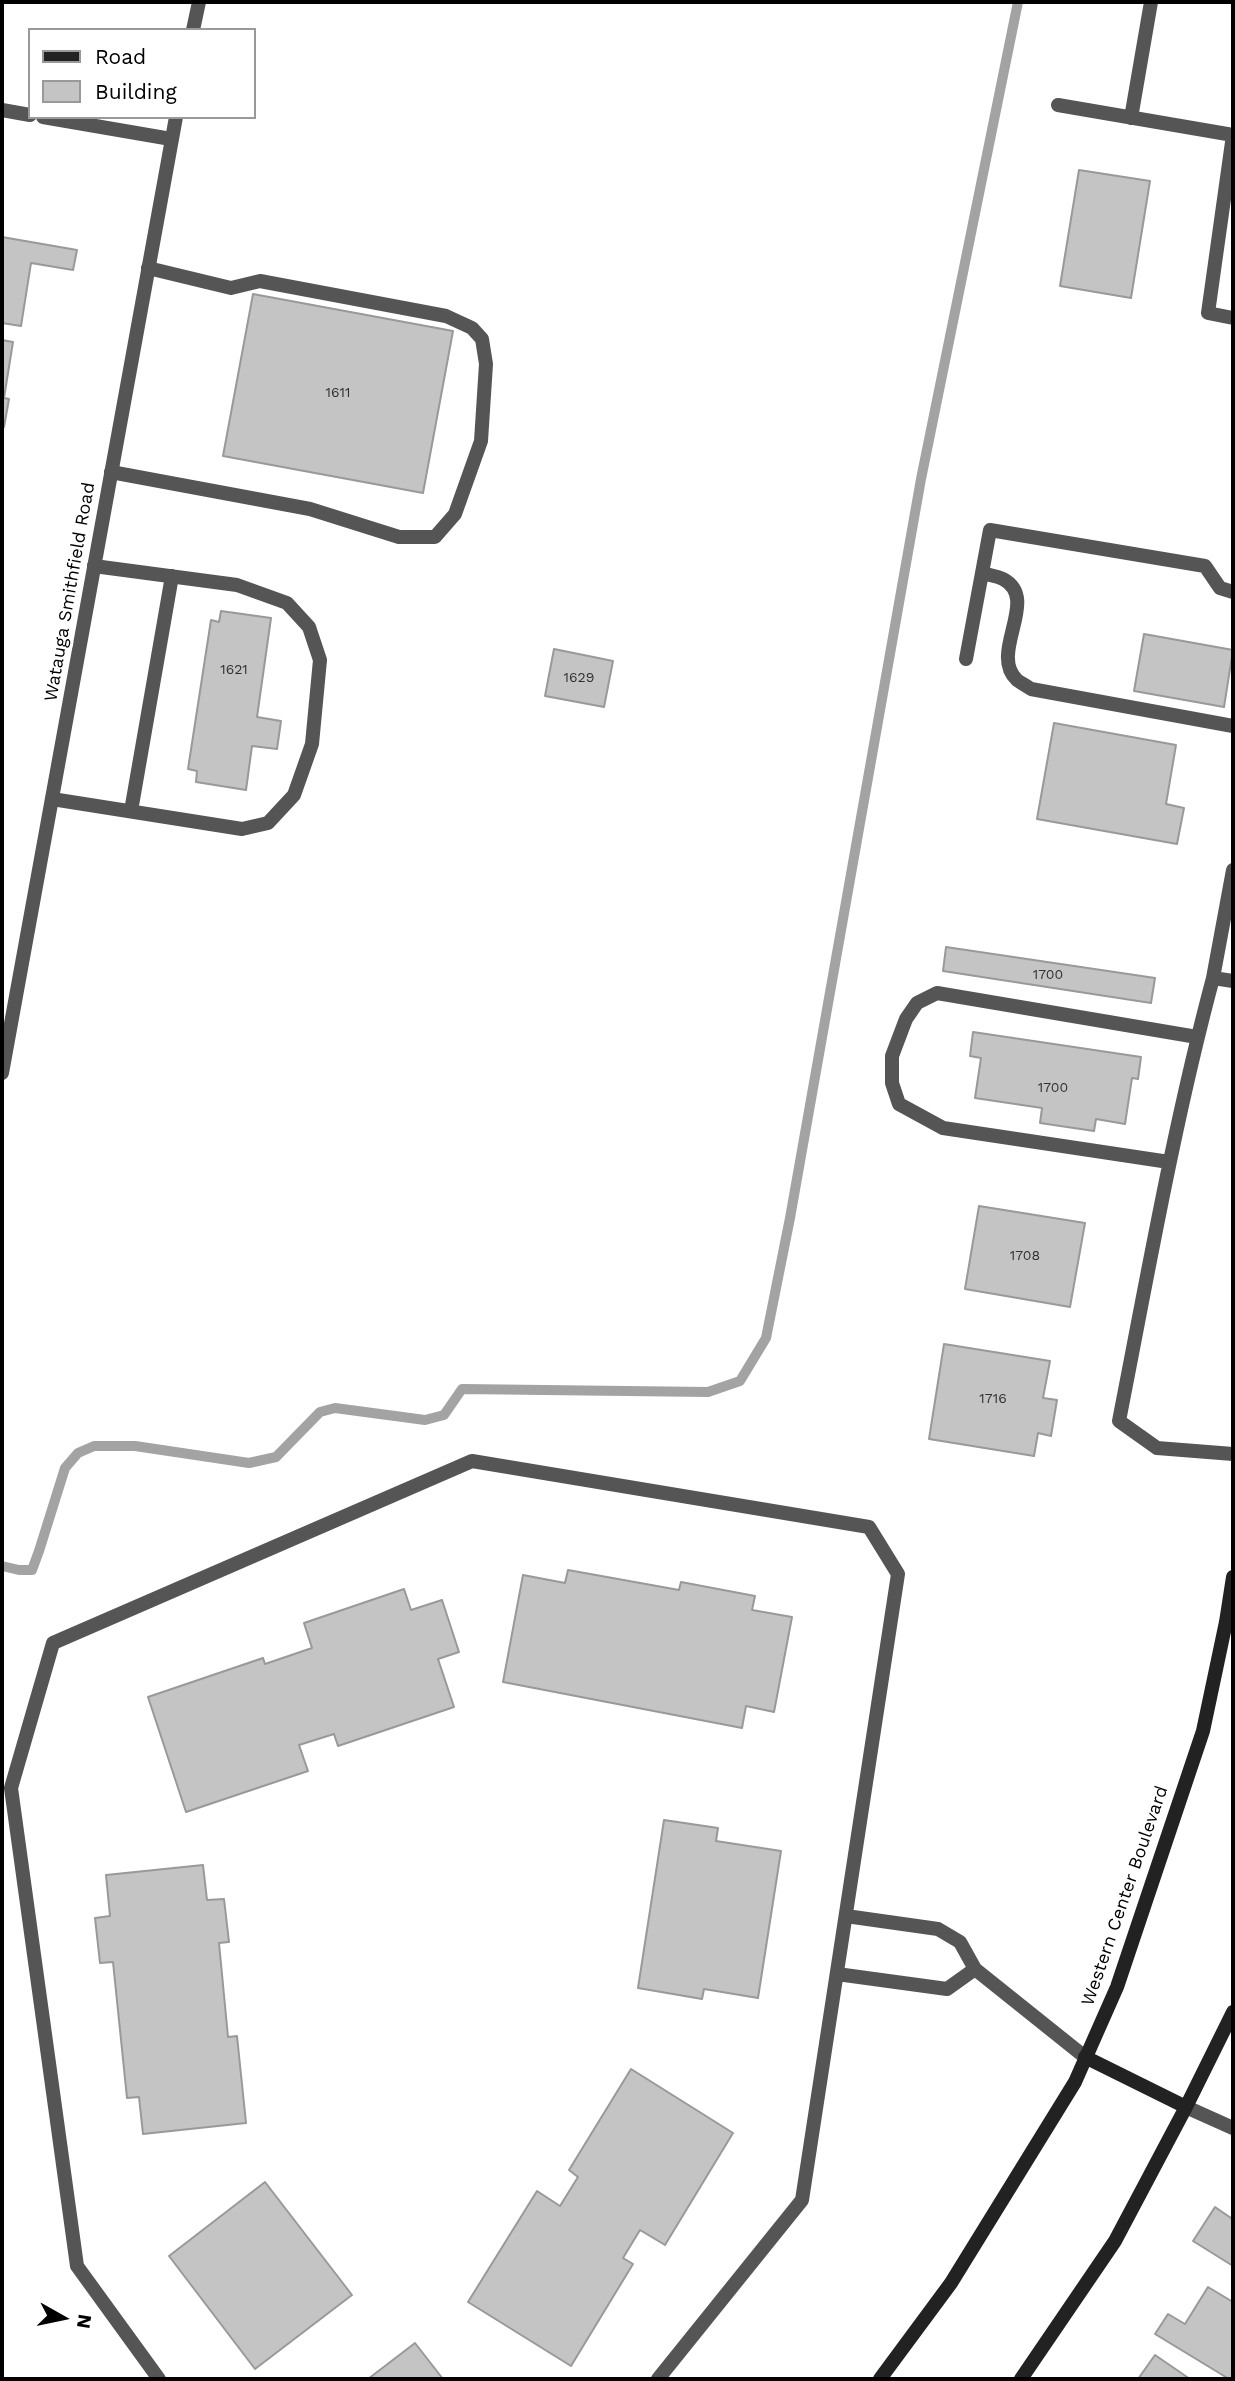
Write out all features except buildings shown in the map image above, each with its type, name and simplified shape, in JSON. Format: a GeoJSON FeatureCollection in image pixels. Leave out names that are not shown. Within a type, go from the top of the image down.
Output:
{"type":"FeatureCollection","features":[{"type":"Feature","properties":{"kind":"main road","name":"Western Center Boulevard"},"geometry":{"type":"LineString","coordinates":[[880,2379],[951,2283],[1074,2082],[1117,1987],[1203,1731],[1233,1577]]}},
{"type":"Feature","properties":{"kind":"main road"},"geometry":{"type":"LineString","coordinates":[[1021,2379],[1115,2241],[1233,2012]]}},
{"type":"Feature","properties":{"kind":"main road"},"geometry":{"type":"LineString","coordinates":[[1085,2057],[1186,2107]]}},
{"type":"Feature","properties":{"kind":"street"},"geometry":{"type":"LineString","coordinates":[[193,28],[199,2]]}},
{"type":"Feature","properties":{"kind":"street"},"geometry":{"type":"LineString","coordinates":[[1131,118],[1151,2]]}},
{"type":"Feature","properties":{"kind":"street"},"geometry":{"type":"LineString","coordinates":[[1058,105],[1233,135],[1208,313],[1233,318]]}},
{"type":"Feature","properties":{"kind":"street"},"geometry":{"type":"LineString","coordinates":[[2,110],[28,115]]}},
{"type":"Feature","properties":{"kind":"street"},"geometry":{"type":"LineString","coordinates":[[55,119],[172,139]]}},
{"type":"Feature","properties":{"kind":"street","name":"Watauga Smithfield Road"},"geometry":{"type":"LineString","coordinates":[[2,1073],[176,119]]}},
{"type":"Feature","properties":{"kind":"street"},"geometry":{"type":"LineString","coordinates":[[111,472],[310,509],[399,537],[435,537],[454,514],[481,441],[486,364],[482,339],[472,328],[446,316],[300,288],[260,281],[231,288],[148,268]]}},
{"type":"Feature","properties":{"kind":"street"},"geometry":{"type":"LineString","coordinates":[[966,659],[990,530],[1205,566],[1220,588],[1233,592]]}},
{"type":"Feature","properties":{"kind":"street"},"geometry":{"type":"LineString","coordinates":[[52,799],[242,829],[268,823],[294,795],[312,744],[320,660],[309,627],[287,603],[237,585],[94,566]]}},
{"type":"Feature","properties":{"kind":"street"},"geometry":{"type":"LineString","coordinates":[[982,573],[1005,580],[1015,592],[1018,608],[1008,650],[1008,665],[1016,679],[1031,688],[1233,726]]}},
{"type":"Feature","properties":{"kind":"street"},"geometry":{"type":"LineString","coordinates":[[131,811],[172,576]]}},
{"type":"Feature","properties":{"kind":"street"},"geometry":{"type":"LineString","coordinates":[[1233,870],[1213,978],[1169,1162],[1119,1421],[1157,1448],[1233,1454]]}},
{"type":"Feature","properties":{"kind":"street"},"geometry":{"type":"LineString","coordinates":[[1213,978],[1233,981]]}},
{"type":"Feature","properties":{"kind":"street"},"geometry":{"type":"LineString","coordinates":[[1169,1162],[943,1128],[900,1104],[892,1083],[892,1056],[906,1019],[917,1003],[937,993],[1197,1037]]}},
{"type":"Feature","properties":{"kind":"street"},"geometry":{"type":"LineString","coordinates":[[159,2379],[77,2266],[11,1787],[53,1643],[472,1461],[869,1527],[898,1574],[802,2200],[658,2379]]}},
{"type":"Feature","properties":{"kind":"street"},"geometry":{"type":"LineString","coordinates":[[846,1916],[938,1929],[960,1942],[975,1969],[1085,2057]]}},
{"type":"Feature","properties":{"kind":"street"},"geometry":{"type":"LineString","coordinates":[[837,1974],[947,1989],[975,1969]]}},
{"type":"Feature","properties":{"kind":"street"},"geometry":{"type":"LineString","coordinates":[[1186,2107],[1233,2128]]}},
{"type":"Feature","properties":{"kind":"waterway"},"geometry":{"type":"LineString","coordinates":[[2,1566],[32,1570],[65,1468],[78,1453],[94,1446],[135,1446],[249,1463],[276,1457],[320,1412],[335,1408],[425,1420],[444,1415],[462,1389],[708,1392],[740,1381],[766,1338],[790,1218],[921,479],[1018,2]]}}]}
